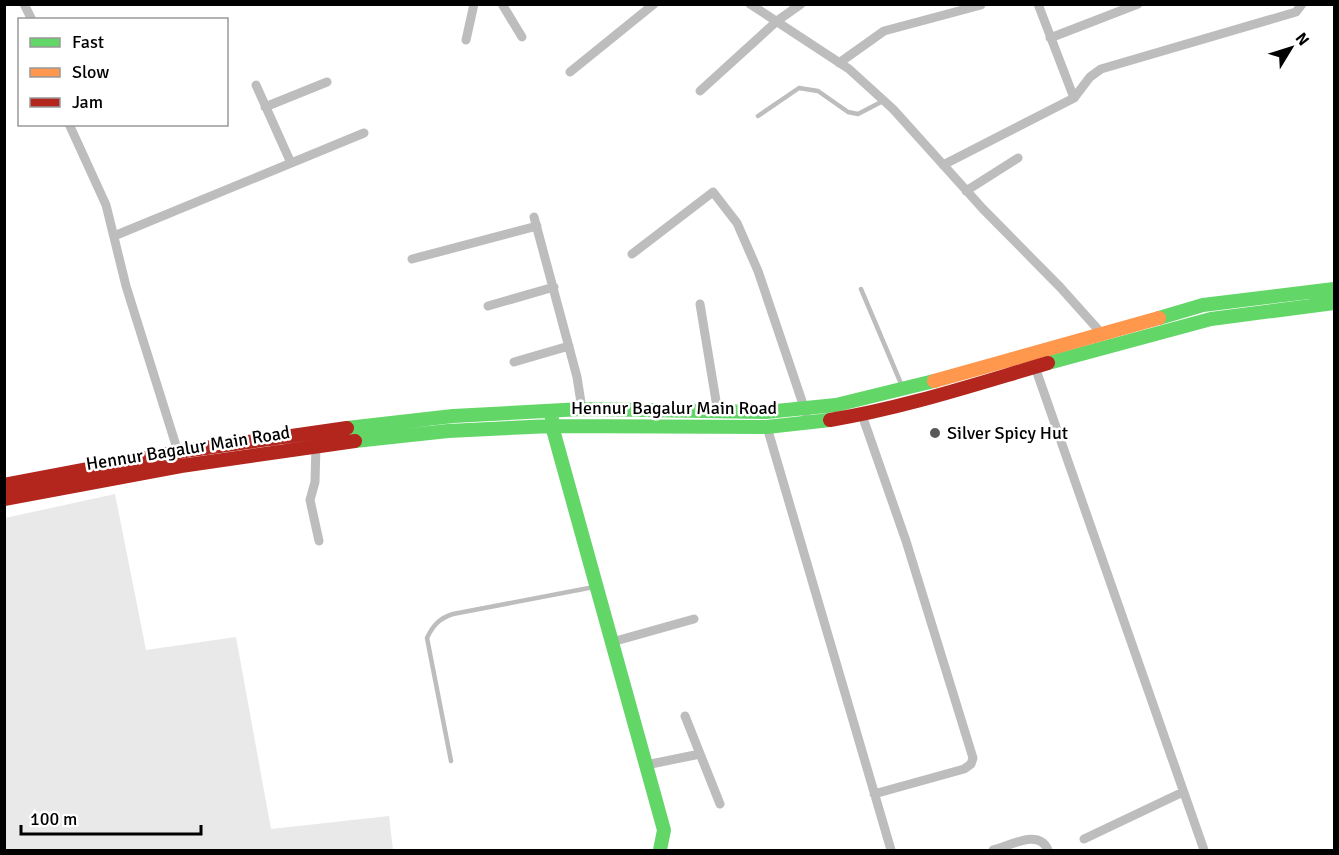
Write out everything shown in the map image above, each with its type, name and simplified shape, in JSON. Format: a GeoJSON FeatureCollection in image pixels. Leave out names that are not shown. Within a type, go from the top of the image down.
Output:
{"type":"FeatureCollection","features":[{"type":"Feature","properties":{"kind":"main road","name":"Hennur Bagalur Main Road"},"geometry":{"type":"LineString","coordinates":[[4,499],[179,459],[316,431],[453,416],[552,410],[718,413],[806,409],[862,400],[903,390],[1203,305],[1335,289]]}},
{"type":"Feature","properties":{"kind":"main road","name":"Hennur Bagalur Main Road"},"geometry":{"type":"LineString","coordinates":[[4,485],[179,459],[448,431],[552,426],[767,427],[807,424],[862,415],[920,400],[1210,318],[1335,303]]}},
{"type":"Feature","properties":{"kind":"main road"},"geometry":{"type":"LineString","coordinates":[[552,410],[552,426],[664,830],[660,850]]}},
{"type":"Feature","properties":{"kind":"street"},"geometry":{"type":"LineString","coordinates":[[24,4],[31,18]]}},
{"type":"Feature","properties":{"kind":"street"},"geometry":{"type":"LineString","coordinates":[[466,40],[474,4]]}},
{"type":"Feature","properties":{"kind":"street"},"geometry":{"type":"LineString","coordinates":[[502,4],[522,36]]}},
{"type":"Feature","properties":{"kind":"street"},"geometry":{"type":"LineString","coordinates":[[570,72],[654,4]]}},
{"type":"Feature","properties":{"kind":"street"},"geometry":{"type":"LineString","coordinates":[[750,4],[849,69],[884,101],[966,191],[1060,287],[1109,345]]}},
{"type":"Feature","properties":{"kind":"street"},"geometry":{"type":"LineString","coordinates":[[700,91],[777,21],[801,4]]}},
{"type":"Feature","properties":{"kind":"street"},"geometry":{"type":"LineString","coordinates":[[1038,4],[1074,98]]}},
{"type":"Feature","properties":{"kind":"street"},"geometry":{"type":"LineString","coordinates":[[1050,38],[1138,4]]}},
{"type":"Feature","properties":{"kind":"street"},"geometry":{"type":"LineString","coordinates":[[943,165],[1074,98],[1090,77],[1101,69],[1296,12],[1302,4]]}},
{"type":"Feature","properties":{"kind":"street"},"geometry":{"type":"LineString","coordinates":[[839,63],[884,32],[981,5]]}},
{"type":"Feature","properties":{"kind":"street"},"geometry":{"type":"LineString","coordinates":[[265,107],[327,82]]}},
{"type":"Feature","properties":{"kind":"street"},"geometry":{"type":"LineString","coordinates":[[256,85],[291,163]]}},
{"type":"Feature","properties":{"kind":"street"},"geometry":{"type":"LineString","coordinates":[[70,126],[106,205],[126,286],[179,459]]}},
{"type":"Feature","properties":{"kind":"street"},"geometry":{"type":"LineString","coordinates":[[114,236],[364,133]]}},
{"type":"Feature","properties":{"kind":"street"},"geometry":{"type":"LineString","coordinates":[[966,191],[1018,158]]}},
{"type":"Feature","properties":{"kind":"street"},"geometry":{"type":"LineString","coordinates":[[632,254],[713,192],[737,223],[758,270],[806,409],[807,424]]}},
{"type":"Feature","properties":{"kind":"street"},"geometry":{"type":"LineString","coordinates":[[412,259],[536,221],[577,377],[582,409]]}},
{"type":"Feature","properties":{"kind":"street"},"geometry":{"type":"LineString","coordinates":[[488,306],[554,287]]}},
{"type":"Feature","properties":{"kind":"street"},"geometry":{"type":"LineString","coordinates":[[700,304],[718,413]]}},
{"type":"Feature","properties":{"kind":"street"},"geometry":{"type":"LineString","coordinates":[[513,362],[569,346]]}},
{"type":"Feature","properties":{"kind":"street"},"geometry":{"type":"LineString","coordinates":[[1035,367],[1204,850]]}},
{"type":"Feature","properties":{"kind":"street"},"geometry":{"type":"LineString","coordinates":[[862,415],[906,542],[973,758],[971,764],[964,769],[874,794]]}},
{"type":"Feature","properties":{"kind":"street"},"geometry":{"type":"LineString","coordinates":[[767,427],[891,850]]}},
{"type":"Feature","properties":{"kind":"street"},"geometry":{"type":"LineString","coordinates":[[316,445],[315,482],[310,500],[319,541]]}},
{"type":"Feature","properties":{"kind":"street"},"geometry":{"type":"LineString","coordinates":[[612,642],[694,620]]}},
{"type":"Feature","properties":{"kind":"street"},"geometry":{"type":"LineString","coordinates":[[685,716],[720,804]]}},
{"type":"Feature","properties":{"kind":"street"},"geometry":{"type":"LineString","coordinates":[[646,765],[700,754]]}},
{"type":"Feature","properties":{"kind":"street"},"geometry":{"type":"LineString","coordinates":[[1084,839],[1183,792]]}},
{"type":"Feature","properties":{"kind":"street"},"geometry":{"type":"LineString","coordinates":[[993,850],[1034,838],[1041,841],[1048,850]]}},
{"type":"Feature","properties":{"kind":"lane"},"geometry":{"type":"LineString","coordinates":[[758,116],[799,88],[818,91],[848,111],[858,114],[884,101]]}},
{"type":"Feature","properties":{"kind":"lane"},"geometry":{"type":"LineString","coordinates":[[861,289],[903,390]]}},
{"type":"Feature","properties":{"kind":"lane"},"geometry":{"type":"LineString","coordinates":[[451,761],[427,638],[431,628],[443,617],[453,614],[596,586]]}},
{"type":"Feature","properties":{"kind":"shaded area"},"geometry":{"type":"Polygon","coordinates":[[[115,494],[146,650],[236,637],[271,829],[389,816],[393,850],[5,850],[5,518],[115,494]]]}},
{"type":"Feature","properties":{"kind":"traffic: fast"},"geometry":{"type":"LineString","coordinates":[[1159,318],[1203,305],[1334,289]]}},
{"type":"Feature","properties":{"kind":"traffic: fast"},"geometry":{"type":"LineString","coordinates":[[1048,363],[1211,319],[1334,303]]}},
{"type":"Feature","properties":{"kind":"traffic: fast"},"geometry":{"type":"LineString","coordinates":[[347,428],[453,416],[582,409],[766,412],[836,405],[934,381]]}},
{"type":"Feature","properties":{"kind":"traffic: fast"},"geometry":{"type":"LineString","coordinates":[[552,415],[552,426],[664,830],[660,850]]}},
{"type":"Feature","properties":{"kind":"traffic: fast"},"geometry":{"type":"LineString","coordinates":[[355,441],[448,431],[552,426],[767,427],[830,420]]}},
{"type":"Feature","properties":{"kind":"traffic: slow"},"geometry":{"type":"LineString","coordinates":[[934,381],[1159,318]]}},
{"type":"Feature","properties":{"kind":"traffic: jam"},"geometry":{"type":"LineString","coordinates":[[830,420],[913,402],[1048,363]]}},
{"type":"Feature","properties":{"kind":"traffic: jam"},"geometry":{"type":"LineString","coordinates":[[4,485],[178,452],[347,428]]}},
{"type":"Feature","properties":{"kind":"traffic: jam"},"geometry":{"type":"LineString","coordinates":[[4,499],[181,466],[355,441]]}},
{"type":"Feature","properties":{"kind":"place","name":"Silver Spicy Hut"},"geometry":{"type":"Point","coordinates":[935,433]}}]}
